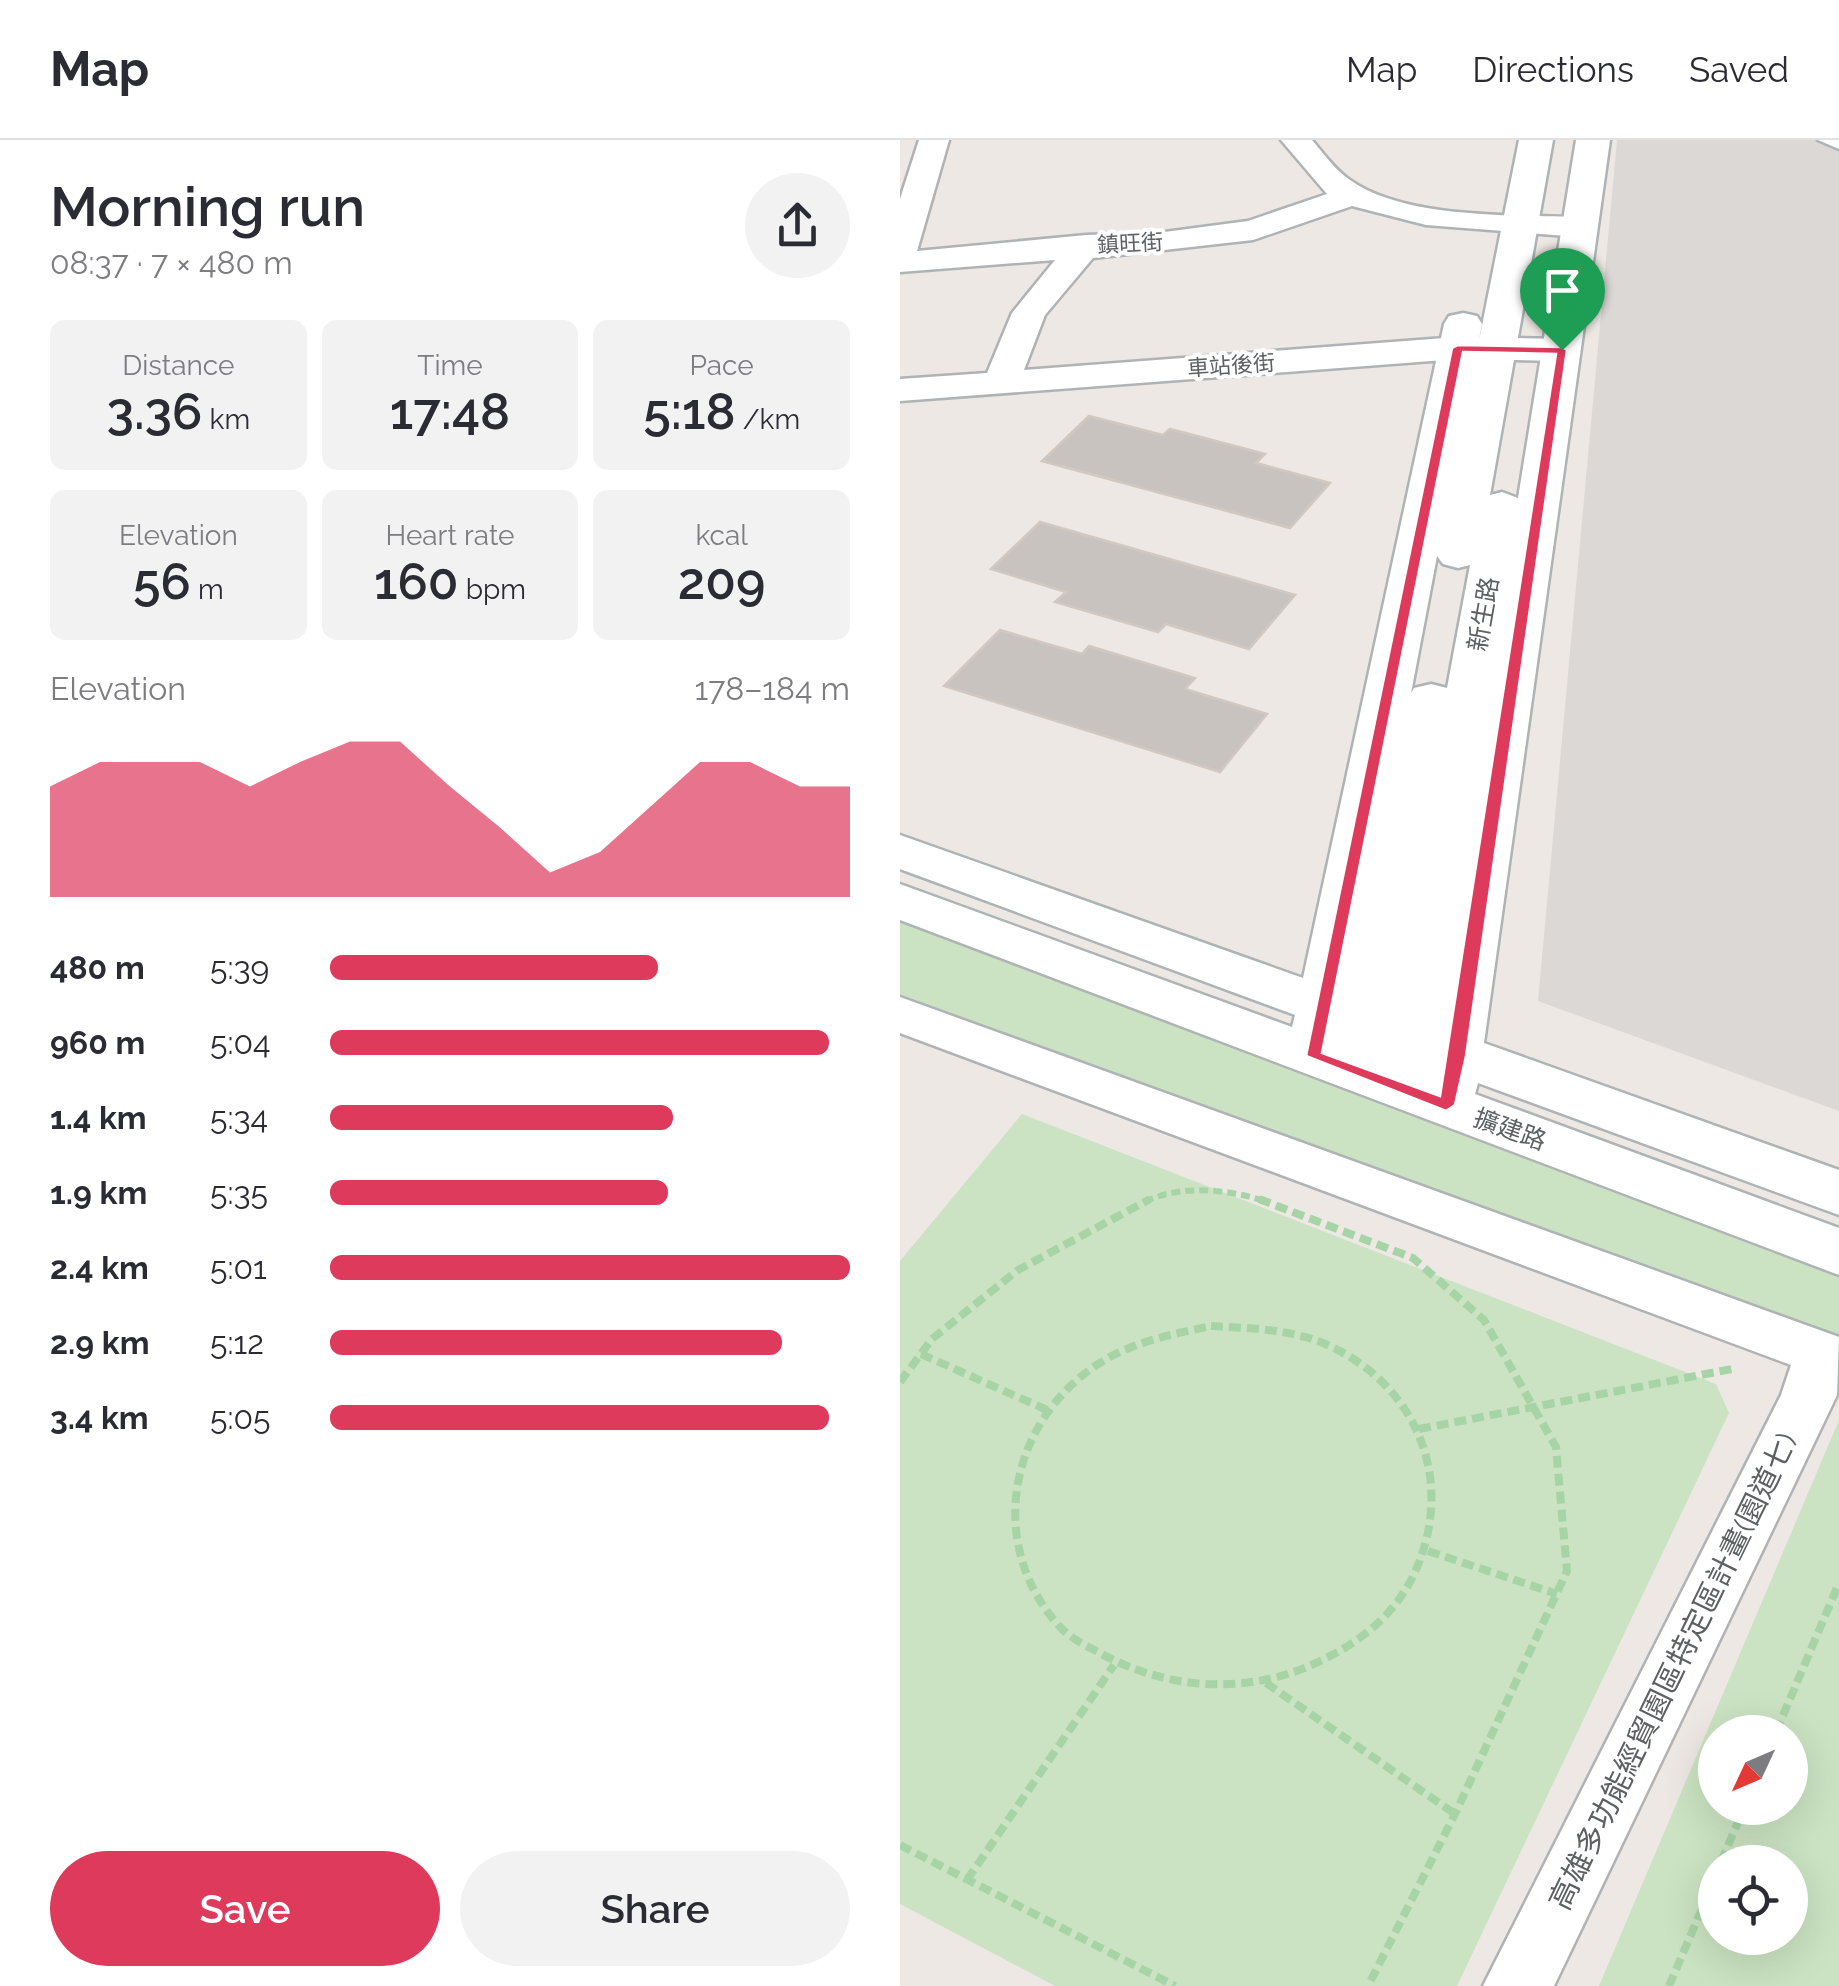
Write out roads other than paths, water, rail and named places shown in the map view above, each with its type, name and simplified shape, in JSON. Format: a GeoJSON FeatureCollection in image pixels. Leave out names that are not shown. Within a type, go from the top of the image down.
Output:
{"type":"FeatureCollection","features":[{"type":"Feature","properties":{"kind":"street"},"geometry":{"type":"LineString","coordinates":[[900,251],[934,140]]}},
{"type":"Feature","properties":{"kind":"street"},"geometry":{"type":"LineString","coordinates":[[1296,140],[1340,189],[1380,207],[1533,225]]}},
{"type":"Feature","properties":{"kind":"street","name":"新生路"},"geometry":{"type":"LineString","coordinates":[[1501,140],[1533,225]]}},
{"type":"Feature","properties":{"kind":"street","name":"新生路"},"geometry":{"type":"LineString","coordinates":[[1385,1056],[1533,225],[1536,140]]}},
{"type":"Feature","properties":{"kind":"street","name":"新生路"},"geometry":{"type":"LineString","coordinates":[[1385,1056],[1533,225],[1565,140]]}},
{"type":"Feature","properties":{"kind":"street","name":"新生路"},"geometry":{"type":"LineString","coordinates":[[1533,225],[1593,140]]}},
{"type":"Feature","properties":{"kind":"street","name":"鎮旺街"},"geometry":{"type":"LineString","coordinates":[[900,262],[1086,245],[1156,243],[1253,230],[1354,195]]}},
{"type":"Feature","properties":{"kind":"street"},"geometry":{"type":"LineString","coordinates":[[1001,382],[1030,313],[1086,245]]}},
{"type":"Feature","properties":{"kind":"street","name":"車站後街"},"geometry":{"type":"LineString","coordinates":[[900,390],[1511,349]]}},
{"type":"Feature","properties":{"kind":"street","name":"擴建路"},"geometry":{"type":"LineString","coordinates":[[900,851],[1839,1252]]}},
{"type":"Feature","properties":{"kind":"street","name":"擴建路"},"geometry":{"type":"LineString","coordinates":[[900,901],[1385,1056],[1839,1193]]}},
{"type":"Feature","properties":{"kind":"street"},"geometry":{"type":"LineString","coordinates":[[900,1014],[1831,1357]]}},
{"type":"Feature","properties":{"kind":"street","name":"高雄多功能經貿園區特定區計畫(園道七)"},"geometry":{"type":"LineString","coordinates":[[1518,1986],[1831,1357]]}},
{"type":"Feature","properties":{"kind":"lane"},"geometry":{"type":"LineString","coordinates":[[1826,140],[1839,144]]}}]}
